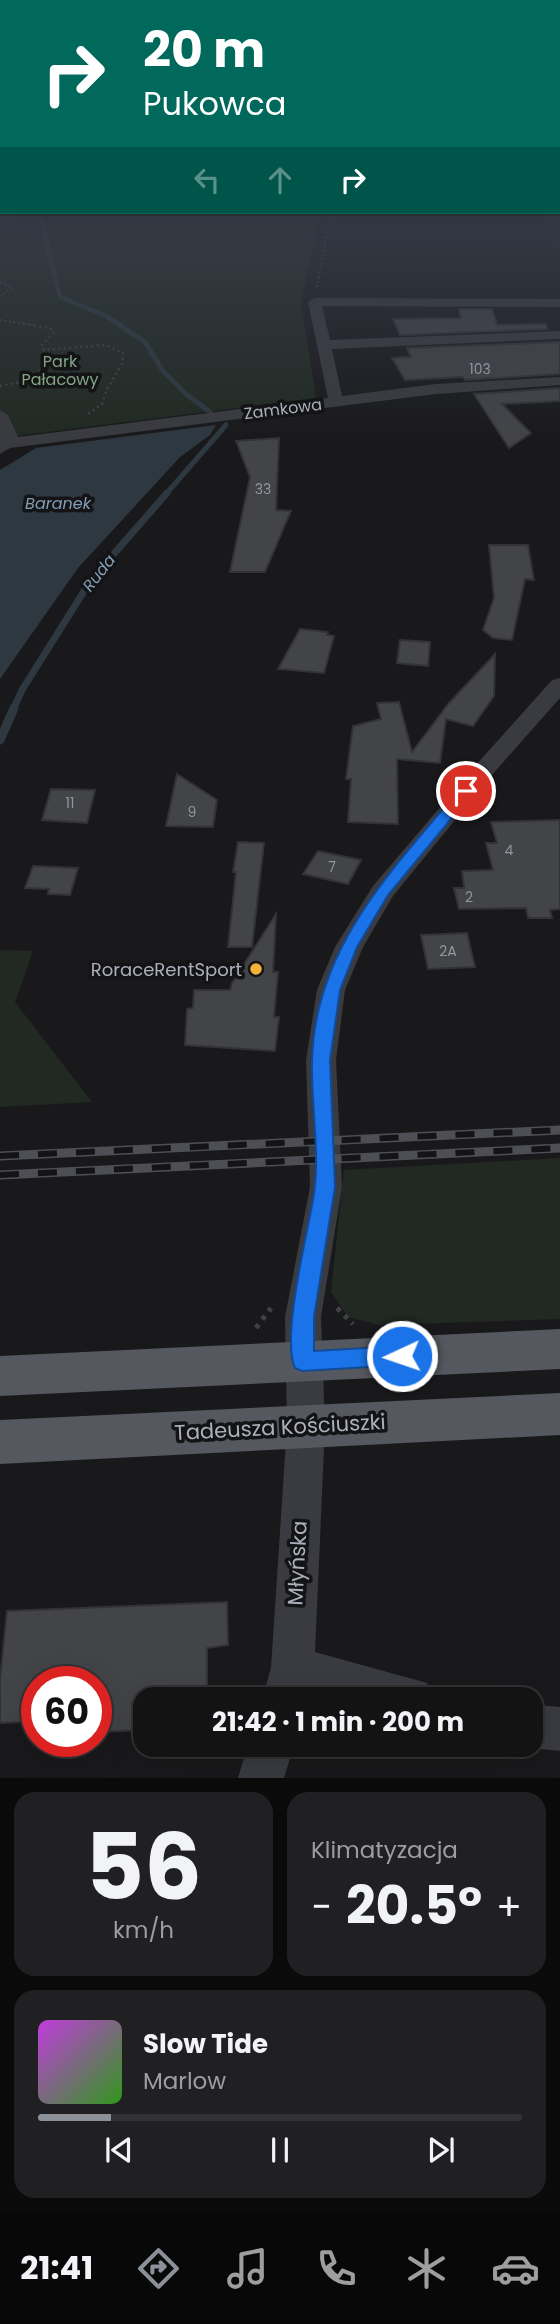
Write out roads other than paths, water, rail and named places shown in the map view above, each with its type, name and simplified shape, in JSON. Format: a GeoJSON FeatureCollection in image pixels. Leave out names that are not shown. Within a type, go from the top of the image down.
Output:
{"type":"FeatureCollection","features":[{"type":"Feature","properties":{"kind":"main road"},"geometry":{"type":"LineString","coordinates":[[0,1376],[560,1349]]}},
{"type":"Feature","properties":{"kind":"main road","name":"Tadeusza Kościuszki"},"geometry":{"type":"LineString","coordinates":[[0,1442],[560,1413]]}},
{"type":"Feature","properties":{"kind":"street"},"geometry":{"type":"LineString","coordinates":[[336,402],[315,302],[560,303]]}},
{"type":"Feature","properties":{"kind":"street"},"geometry":{"type":"LineString","coordinates":[[323,345],[560,335]]}},
{"type":"Feature","properties":{"kind":"street","name":"Zamkowa"},"geometry":{"type":"LineString","coordinates":[[2,446],[436,389],[560,381]]}},
{"type":"Feature","properties":{"kind":"street"},"geometry":{"type":"LineString","coordinates":[[1,419],[10,438],[2,446]]}},
{"type":"Feature","properties":{"kind":"street"},"geometry":{"type":"LineString","coordinates":[[306,1426],[302,1361],[303,1317],[326,1187],[321,1060],[331,990],[349,947],[382,892],[560,685]]}},
{"type":"Feature","properties":{"kind":"street","name":"Młyńska"},"geometry":{"type":"LineString","coordinates":[[288,1683],[306,1426]]}},
{"type":"Feature","properties":{"kind":"street"},"geometry":{"type":"LineString","coordinates":[[288,1683],[319,1687]]}},
{"type":"Feature","properties":{"kind":"street"},"geometry":{"type":"LineString","coordinates":[[261,1778],[267,1757]]}},
{"type":"Feature","properties":{"kind":"water","name":"Baranek"},"geometry":{"type":"Polygon","coordinates":[[[216,425],[210,435],[180,457],[78,568],[0,679],[0,470],[36,448],[216,425]]]}},
{"type":"Feature","properties":{"kind":"waterway","name":"Ruda"},"geometry":{"type":"LineString","coordinates":[[55,275],[60,297],[106,316],[120,325]]}},
{"type":"Feature","properties":{"kind":"waterway","name":"Ruda"},"geometry":{"type":"LineString","coordinates":[[118,324],[145,342],[163,371],[186,394],[210,412]]}},
{"type":"Feature","properties":{"kind":"waterway","name":"Ruda"},"geometry":{"type":"LineString","coordinates":[[166,494],[226,425]]}},
{"type":"Feature","properties":{"kind":"waterway","name":"Ruda"},"geometry":{"type":"LineString","coordinates":[[13,710],[22,690],[91,580],[167,493]]}},
{"type":"Feature","properties":{"kind":"waterway","name":"Ruda"},"geometry":{"type":"LineString","coordinates":[[0,740],[14,708]]}},
{"type":"Feature","properties":{"kind":"railway"},"geometry":{"type":"LineString","coordinates":[[0,1156],[560,1130]]}},
{"type":"Feature","properties":{"kind":"railway"},"geometry":{"type":"LineString","coordinates":[[0,1175],[560,1148]]}},
{"type":"Feature","properties":{"kind":"place","name":"RoraceRentSport"},"geometry":{"type":"Point","coordinates":[256,969]}},
{"type":"Feature","properties":{"kind":"park label","name":"Park Pałacowy"},"geometry":{"type":"Point","coordinates":[60,370]}}]}
